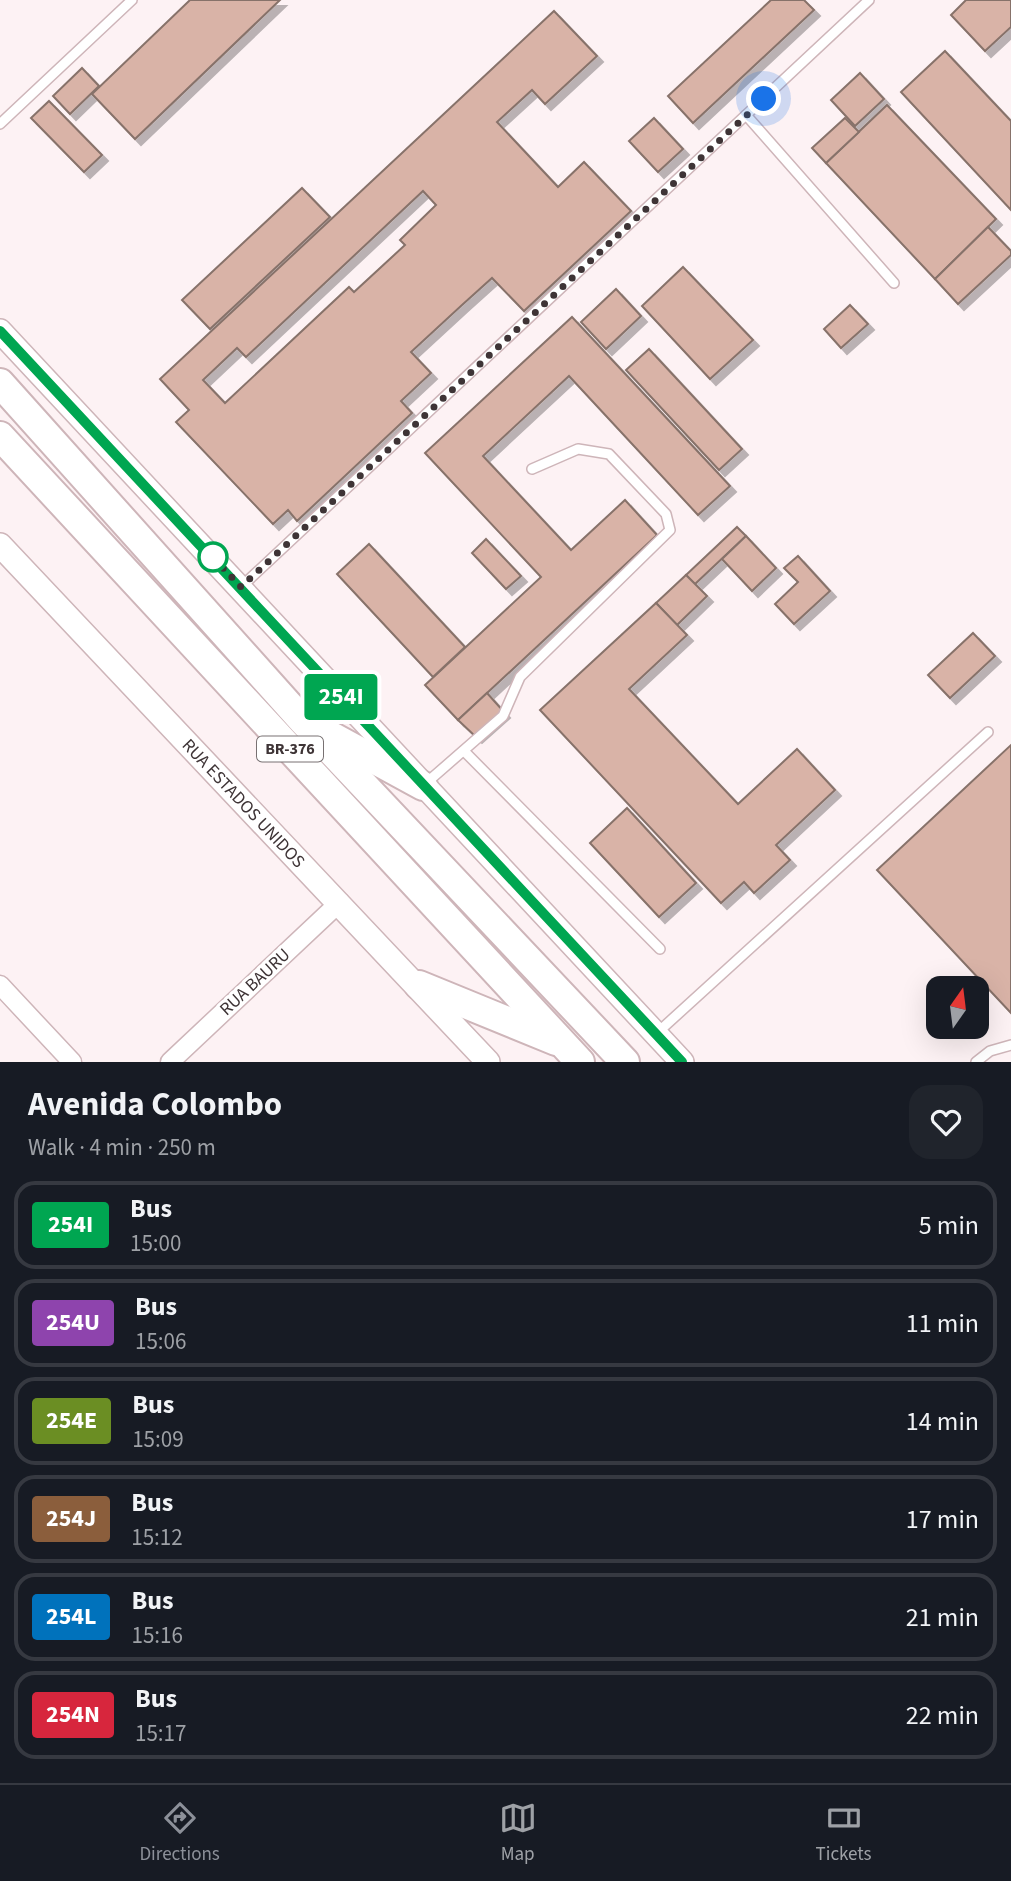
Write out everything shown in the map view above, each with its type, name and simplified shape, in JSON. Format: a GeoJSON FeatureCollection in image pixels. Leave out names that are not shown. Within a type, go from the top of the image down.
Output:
{"type":"FeatureCollection","features":[{"type":"Feature","properties":{"kind":"main road","name":"BR-376"},"geometry":{"type":"LineString","coordinates":[[0,383],[303,721],[625,1062]]}},
{"type":"Feature","properties":{"kind":"main road","name":"BR-376"},"geometry":{"type":"LineString","coordinates":[[0,436],[11,456],[571,1053]]}},
{"type":"Feature","properties":{"kind":"main road"},"geometry":{"type":"LineString","coordinates":[[303,721],[423,786]]}},
{"type":"Feature","properties":{"kind":"main road"},"geometry":{"type":"LineString","coordinates":[[419,985],[571,1053]]}},
{"type":"Feature","properties":{"kind":"street"},"geometry":{"type":"LineString","coordinates":[[0,331],[682,1062]]}},
{"type":"Feature","properties":{"kind":"street","name":"RUA ESTADOS UNIDOS"},"geometry":{"type":"LineString","coordinates":[[0,545],[419,985],[488,1062]]}},
{"type":"Feature","properties":{"kind":"street","name":"RUA BAURU"},"geometry":{"type":"LineString","coordinates":[[170,1062],[340,902]]}},
{"type":"Feature","properties":{"kind":"street"},"geometry":{"type":"LineString","coordinates":[[0,985],[72,1062]]}},
{"type":"Feature","properties":{"kind":"lane"},"geometry":{"type":"LineString","coordinates":[[0,124],[132,0]]}},
{"type":"Feature","properties":{"kind":"lane"},"geometry":{"type":"LineString","coordinates":[[241,587],[869,0]]}},
{"type":"Feature","properties":{"kind":"lane"},"geometry":{"type":"LineString","coordinates":[[746,115],[894,283]]}},
{"type":"Feature","properties":{"kind":"lane"},"geometry":{"type":"LineString","coordinates":[[423,786],[503,716],[520,677],[670,530],[666,514],[609,454],[578,449],[532,469]]}},
{"type":"Feature","properties":{"kind":"lane"},"geometry":{"type":"LineString","coordinates":[[656,1034],[988,732]]}},
{"type":"Feature","properties":{"kind":"lane"},"geometry":{"type":"LineString","coordinates":[[464,751],[660,949]]}},
{"type":"Feature","properties":{"kind":"lane"},"geometry":{"type":"LineString","coordinates":[[976,1062],[990,1051],[1011,1045]]}},
{"type":"Feature","properties":{"kind":"building"},"geometry":{"type":"Polygon","coordinates":[[[190,0],[280,0],[135,139],[92,94],[190,0]]]}},
{"type":"Feature","properties":{"kind":"building"},"geometry":{"type":"Polygon","coordinates":[[[771,0],[804,0],[814,10],[693,123],[668,96],[771,0]]]}},
{"type":"Feature","properties":{"kind":"building"},"geometry":{"type":"Polygon","coordinates":[[[966,0],[1011,0],[1011,27],[985,51],[951,15],[966,0]]]}},
{"type":"Feature","properties":{"kind":"building"},"geometry":{"type":"Polygon","coordinates":[[[554,11],[597,56],[545,104],[532,90],[497,122],[558,187],[584,162],[631,211],[524,311],[492,278],[411,352],[431,373],[401,401],[412,413],[297,521],[288,510],[273,524],[176,422],[189,410],[160,379],[554,11]],[[423,191],[246,357],[237,348],[203,380],[225,403],[349,287],[354,292],[405,245],[400,240],[436,205],[423,191]]]}},
{"type":"Feature","properties":{"kind":"building"},"geometry":{"type":"Polygon","coordinates":[[[945,51],[1011,121],[1011,210],[901,92],[945,51]]]}},
{"type":"Feature","properties":{"kind":"building"},"geometry":{"type":"Polygon","coordinates":[[[82,68],[99,86],[70,114],[53,96],[82,68]]]}},
{"type":"Feature","properties":{"kind":"building"},"geometry":{"type":"Polygon","coordinates":[[[860,73],[884,99],[855,126],[831,100],[860,73]]]}},
{"type":"Feature","properties":{"kind":"building"},"geometry":{"type":"Polygon","coordinates":[[[49,101],[102,155],[84,172],[31,118],[49,101]]]}},
{"type":"Feature","properties":{"kind":"building"},"geometry":{"type":"Polygon","coordinates":[[[887,105],[996,219],[935,279],[826,163],[887,105]]]}},
{"type":"Feature","properties":{"kind":"building"},"geometry":{"type":"Polygon","coordinates":[[[654,118],[683,149],[658,172],[629,141],[654,118]]]}},
{"type":"Feature","properties":{"kind":"building"},"geometry":{"type":"Polygon","coordinates":[[[845,118],[859,132],[826,163],[812,148],[845,118]]]}},
{"type":"Feature","properties":{"kind":"building"},"geometry":{"type":"Polygon","coordinates":[[[302,188],[330,217],[210,329],[182,300],[302,188]]]}},
{"type":"Feature","properties":{"kind":"building"},"geometry":{"type":"Polygon","coordinates":[[[988,227],[1011,251],[1011,255],[958,304],[935,279],[988,227]]]}},
{"type":"Feature","properties":{"kind":"building"},"geometry":{"type":"Polygon","coordinates":[[[683,267],[753,340],[710,379],[642,306],[683,267]]]}},
{"type":"Feature","properties":{"kind":"building"},"geometry":{"type":"Polygon","coordinates":[[[616,289],[641,316],[606,349],[581,322],[616,289]]]}},
{"type":"Feature","properties":{"kind":"building"},"geometry":{"type":"Polygon","coordinates":[[[850,305],[868,324],[841,348],[824,329],[850,305]]]}},
{"type":"Feature","properties":{"kind":"building"},"geometry":{"type":"Polygon","coordinates":[[[572,317],[730,486],[698,515],[569,376],[483,456],[571,550],[625,500],[657,535],[458,720],[425,685],[541,577],[425,453],[572,317]]]}},
{"type":"Feature","properties":{"kind":"building"},"geometry":{"type":"Polygon","coordinates":[[[649,349],[742,449],[719,470],[626,370],[649,349]]]}},
{"type":"Feature","properties":{"kind":"building"},"geometry":{"type":"Polygon","coordinates":[[[737,527],[746,536],[695,584],[686,575],[737,527]]]}},
{"type":"Feature","properties":{"kind":"building"},"geometry":{"type":"Polygon","coordinates":[[[746,536],[776,568],[752,591],[722,559],[746,536]]]}},
{"type":"Feature","properties":{"kind":"building"},"geometry":{"type":"Polygon","coordinates":[[[486,539],[521,576],[506,589],[472,553],[486,539]]]}},
{"type":"Feature","properties":{"kind":"building"},"geometry":{"type":"Polygon","coordinates":[[[369,544],[465,647],[433,677],[337,574],[369,544]]]}},
{"type":"Feature","properties":{"kind":"building"},"geometry":{"type":"Polygon","coordinates":[[[798,556],[830,591],[794,624],[775,604],[798,582],[784,568],[798,556]]]}},
{"type":"Feature","properties":{"kind":"building"},"geometry":{"type":"Polygon","coordinates":[[[686,575],[707,596],[677,625],[656,603],[686,575]]]}},
{"type":"Feature","properties":{"kind":"building"},"geometry":{"type":"Polygon","coordinates":[[[656,603],[687,635],[629,689],[738,804],[797,749],[835,790],[776,845],[790,860],[754,893],[744,882],[721,903],[540,710],[656,603]]]}},
{"type":"Feature","properties":{"kind":"building"},"geometry":{"type":"Polygon","coordinates":[[[973,633],[995,656],[950,698],[928,675],[973,633]]]}},
{"type":"Feature","properties":{"kind":"building"},"geometry":{"type":"Polygon","coordinates":[[[487,693],[504,712],[476,737],[458,720],[487,693]]]}},
{"type":"Feature","properties":{"kind":"building"},"geometry":{"type":"Polygon","coordinates":[[[1011,745],[1011,1013],[989,990],[989,976],[976,976],[877,870],[1011,745]]]}},
{"type":"Feature","properties":{"kind":"building"},"geometry":{"type":"Polygon","coordinates":[[[627,808],[696,883],[659,917],[590,843],[627,808]]]}},
{"type":"Feature","properties":{"kind":"bus line","name":"254I"},"geometry":{"type":"LineString","coordinates":[[0,331],[682,1062]]}},
{"type":"Feature","properties":{"kind":"route"},"geometry":{"type":"LineString","coordinates":[[213,557],[205,549],[241,587],[764,99]]}}]}
